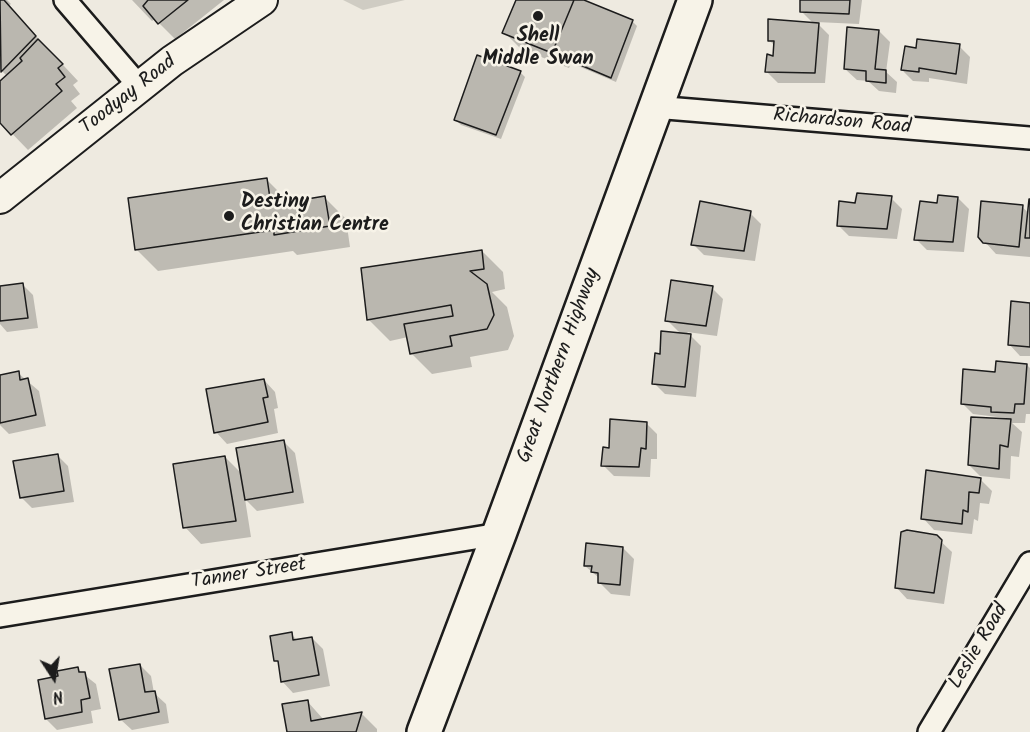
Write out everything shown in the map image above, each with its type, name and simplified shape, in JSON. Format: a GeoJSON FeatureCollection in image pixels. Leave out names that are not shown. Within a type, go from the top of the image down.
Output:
{"type":"FeatureCollection","features":[{"type":"Feature","properties":{"kind":"main road","name":"Toodyay Road"},"geometry":{"type":"LineString","coordinates":[[0,198],[172,61],[262,0]]}},
{"type":"Feature","properties":{"kind":"main road","name":"Great Northern Highway"},"geometry":{"type":"LineString","coordinates":[[424,732],[695,0]]}},
{"type":"Feature","properties":{"kind":"street"},"geometry":{"type":"LineString","coordinates":[[65,0],[140,86]]}},
{"type":"Feature","properties":{"kind":"street","name":"Richardson Road"},"geometry":{"type":"LineString","coordinates":[[654,107],[1030,138]]}},
{"type":"Feature","properties":{"kind":"street","name":"Tanner Street"},"geometry":{"type":"LineString","coordinates":[[0,616],[499,534]]}},
{"type":"Feature","properties":{"kind":"street","name":"Leslie Road"},"geometry":{"type":"LineString","coordinates":[[929,732],[1030,563]]}},
{"type":"Feature","properties":{"kind":"shaded area"},"geometry":{"type":"Polygon","coordinates":[[[343,0],[405,0],[363,10],[343,0]]]}},
{"type":"Feature","properties":{"kind":"building"},"geometry":{"type":"Polygon","coordinates":[[[0,0],[4,0],[36,36],[1,72],[0,0]]]}},
{"type":"Feature","properties":{"kind":"building"},"geometry":{"type":"Polygon","coordinates":[[[148,0],[188,0],[158,24],[143,6],[148,0]]]}},
{"type":"Feature","properties":{"kind":"building","name":"Shell Middle Swan"},"geometry":{"type":"Polygon","coordinates":[[[516,0],[574,0],[552,53],[502,33],[516,0]]]}},
{"type":"Feature","properties":{"kind":"building"},"geometry":{"type":"Polygon","coordinates":[[[574,0],[584,0],[633,20],[611,78],[552,53],[574,0]]]}},
{"type":"Feature","properties":{"kind":"building"},"geometry":{"type":"Polygon","coordinates":[[[800,0],[850,0],[849,14],[800,12],[800,0]]]}},
{"type":"Feature","properties":{"kind":"building"},"geometry":{"type":"Polygon","coordinates":[[[768,19],[819,23],[815,73],[765,72],[767,54],[773,56],[774,41],[768,41],[768,19]]]}},
{"type":"Feature","properties":{"kind":"building"},"geometry":{"type":"Polygon","coordinates":[[[847,27],[879,30],[875,69],[886,70],[886,83],[866,81],[866,71],[844,69],[847,27]]]}},
{"type":"Feature","properties":{"kind":"building"},"geometry":{"type":"Polygon","coordinates":[[[38,39],[63,64],[58,68],[65,77],[56,84],[62,91],[11,135],[0,123],[0,81],[22,61],[20,58],[38,39]]]}},
{"type":"Feature","properties":{"kind":"building"},"geometry":{"type":"Polygon","coordinates":[[[917,39],[960,44],[956,74],[919,68],[919,72],[901,70],[905,46],[916,48],[917,39]]]}},
{"type":"Feature","properties":{"kind":"building"},"geometry":{"type":"Polygon","coordinates":[[[477,55],[521,71],[496,135],[454,120],[477,55]]]}},
{"type":"Feature","properties":{"kind":"building","name":"Destiny Christian Centre"},"geometry":{"type":"Polygon","coordinates":[[[267,178],[271,205],[325,196],[330,226],[274,235],[274,230],[135,250],[128,198],[267,178]]]}},
{"type":"Feature","properties":{"kind":"building"},"geometry":{"type":"Polygon","coordinates":[[[857,193],[892,196],[887,229],[837,226],[839,201],[855,203],[857,193]]]}},
{"type":"Feature","properties":{"kind":"building"},"geometry":{"type":"Polygon","coordinates":[[[938,195],[958,197],[953,242],[914,240],[920,201],[937,203],[938,195]]]}},
{"type":"Feature","properties":{"kind":"building"},"geometry":{"type":"Polygon","coordinates":[[[1029,199],[1030,238],[1025,238],[1029,199]]]}},
{"type":"Feature","properties":{"kind":"building"},"geometry":{"type":"Polygon","coordinates":[[[700,201],[751,211],[744,251],[691,245],[700,201]]]}},
{"type":"Feature","properties":{"kind":"building"},"geometry":{"type":"Polygon","coordinates":[[[981,201],[1023,205],[1019,247],[983,243],[978,237],[981,201]]]}},
{"type":"Feature","properties":{"kind":"building"},"geometry":{"type":"Polygon","coordinates":[[[482,250],[484,269],[470,271],[487,284],[494,315],[487,329],[450,336],[452,346],[410,354],[404,324],[453,316],[451,305],[367,320],[361,268],[482,250]]]}},
{"type":"Feature","properties":{"kind":"building"},"geometry":{"type":"Polygon","coordinates":[[[671,280],[713,286],[706,326],[665,321],[671,280]]]}},
{"type":"Feature","properties":{"kind":"building"},"geometry":{"type":"Polygon","coordinates":[[[23,283],[28,318],[0,321],[0,286],[23,283]]]}},
{"type":"Feature","properties":{"kind":"building"},"geometry":{"type":"Polygon","coordinates":[[[1011,301],[1030,303],[1030,347],[1008,345],[1011,301]]]}},
{"type":"Feature","properties":{"kind":"building"},"geometry":{"type":"Polygon","coordinates":[[[661,331],[691,334],[685,387],[652,384],[655,353],[660,354],[661,331]]]}},
{"type":"Feature","properties":{"kind":"building"},"geometry":{"type":"Polygon","coordinates":[[[996,361],[1027,364],[1024,404],[1015,404],[1014,413],[991,412],[991,407],[961,404],[963,369],[995,372],[996,361]]]}},
{"type":"Feature","properties":{"kind":"building"},"geometry":{"type":"Polygon","coordinates":[[[19,371],[20,380],[28,378],[36,415],[0,423],[0,375],[19,371]]]}},
{"type":"Feature","properties":{"kind":"building"},"geometry":{"type":"Polygon","coordinates":[[[264,379],[268,397],[263,398],[268,422],[214,433],[206,389],[264,379]]]}},
{"type":"Feature","properties":{"kind":"building"},"geometry":{"type":"Polygon","coordinates":[[[971,417],[1011,419],[1008,447],[1000,445],[999,469],[968,465],[971,417]]]}},
{"type":"Feature","properties":{"kind":"building"},"geometry":{"type":"Polygon","coordinates":[[[610,419],[647,422],[646,449],[641,448],[639,467],[601,466],[603,447],[609,448],[610,419]]]}},
{"type":"Feature","properties":{"kind":"building"},"geometry":{"type":"Polygon","coordinates":[[[284,440],[293,492],[245,500],[236,448],[284,440]]]}},
{"type":"Feature","properties":{"kind":"building"},"geometry":{"type":"Polygon","coordinates":[[[58,454],[64,491],[20,498],[13,461],[58,454]]]}},
{"type":"Feature","properties":{"kind":"building"},"geometry":{"type":"Polygon","coordinates":[[[225,456],[236,521],[183,528],[173,464],[225,456]]]}},
{"type":"Feature","properties":{"kind":"building"},"geometry":{"type":"Polygon","coordinates":[[[926,470],[981,478],[979,493],[969,492],[968,512],[963,510],[962,524],[921,519],[926,470]]]}},
{"type":"Feature","properties":{"kind":"building"},"geometry":{"type":"Polygon","coordinates":[[[907,530],[937,535],[942,540],[934,593],[895,588],[901,532],[907,530]]]}},
{"type":"Feature","properties":{"kind":"building"},"geometry":{"type":"Polygon","coordinates":[[[586,543],[623,547],[620,585],[598,583],[598,573],[591,572],[592,566],[584,566],[586,543]]]}},
{"type":"Feature","properties":{"kind":"building"},"geometry":{"type":"Polygon","coordinates":[[[292,632],[293,640],[312,637],[319,675],[281,682],[278,661],[274,661],[270,636],[292,632]]]}},
{"type":"Feature","properties":{"kind":"building"},"geometry":{"type":"Polygon","coordinates":[[[140,664],[145,692],[155,691],[159,712],[119,720],[109,669],[140,664]]]}},
{"type":"Feature","properties":{"kind":"building"},"geometry":{"type":"Polygon","coordinates":[[[78,667],[79,672],[85,672],[90,698],[81,700],[82,712],[45,719],[38,680],[58,676],[57,671],[78,667]]]}},
{"type":"Feature","properties":{"kind":"building"},"geometry":{"type":"Polygon","coordinates":[[[308,700],[311,721],[362,712],[356,732],[287,732],[282,704],[308,700]]]}},
{"type":"Feature","properties":{"kind":"place","name":"Shell Middle Swan"},"geometry":{"type":"Point","coordinates":[538,16]}},
{"type":"Feature","properties":{"kind":"place","name":"Destiny Christian Centre"},"geometry":{"type":"Point","coordinates":[229,216]}}]}
